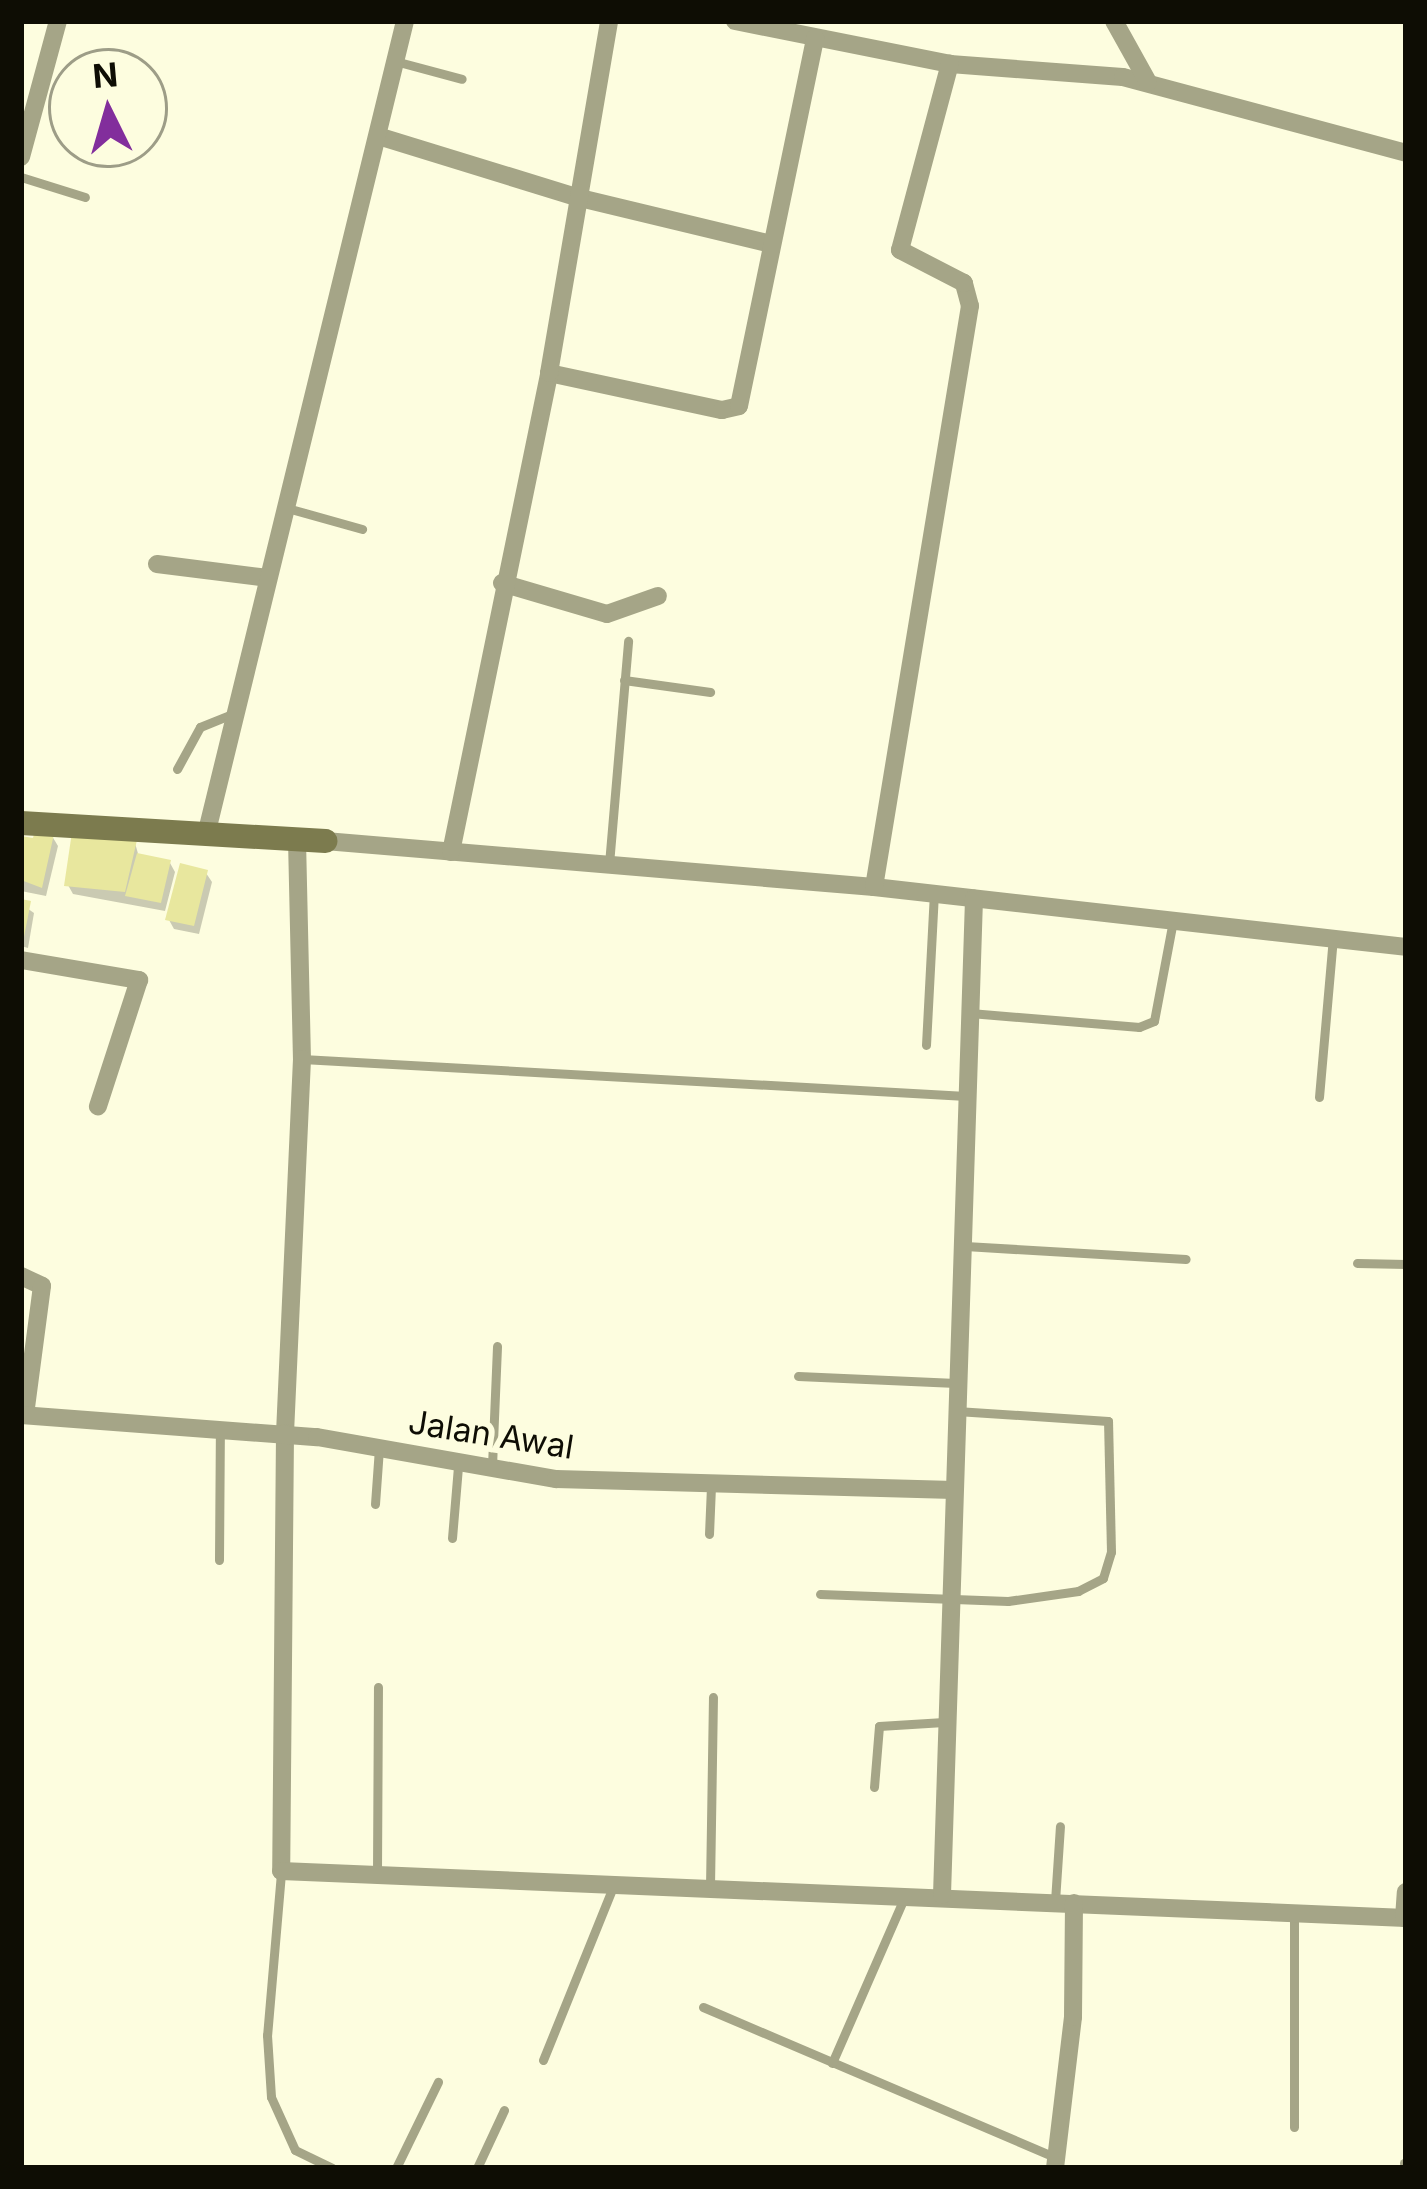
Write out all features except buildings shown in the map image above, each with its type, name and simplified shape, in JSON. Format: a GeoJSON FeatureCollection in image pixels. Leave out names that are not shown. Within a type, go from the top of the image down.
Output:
{"type":"FeatureCollection","features":[{"type":"Feature","properties":{"kind":"street"},"geometry":{"type":"LineString","coordinates":[[21,157],[58,21]]}},
{"type":"Feature","properties":{"kind":"street"},"geometry":{"type":"LineString","coordinates":[[207,820],[405,21]]}},
{"type":"Feature","properties":{"kind":"street"},"geometry":{"type":"LineString","coordinates":[[451,852],[502,583],[549,373],[610,21]]}},
{"type":"Feature","properties":{"kind":"street"},"geometry":{"type":"LineString","coordinates":[[735,21],[950,64],[1123,77],[1406,153]]}},
{"type":"Feature","properties":{"kind":"street"},"geometry":{"type":"LineString","coordinates":[[1114,21],[1148,82]]}},
{"type":"Feature","properties":{"kind":"street"},"geometry":{"type":"LineString","coordinates":[[549,373],[722,410],[739,406],[815,38]]}},
{"type":"Feature","properties":{"kind":"street"},"geometry":{"type":"LineString","coordinates":[[874,887],[970,306],[964,283],[912,262],[900,250],[950,64]]}},
{"type":"Feature","properties":{"kind":"street"},"geometry":{"type":"LineString","coordinates":[[378,136],[580,199],[771,244]]}},
{"type":"Feature","properties":{"kind":"street"},"geometry":{"type":"LineString","coordinates":[[157,564],[268,578]]}},
{"type":"Feature","properties":{"kind":"street"},"geometry":{"type":"LineString","coordinates":[[502,583],[607,614],[658,596]]}},
{"type":"Feature","properties":{"kind":"street"},"geometry":{"type":"LineString","coordinates":[[21,824],[207,820],[312,841],[874,887],[1406,947]]}},
{"type":"Feature","properties":{"kind":"street"},"geometry":{"type":"LineString","coordinates":[[312,841],[306,1059],[285,1433],[281,1871],[613,1887],[942,1894],[1405,1918],[1406,1892]]}},
{"type":"Feature","properties":{"kind":"street"},"geometry":{"type":"LineString","coordinates":[[942,1894],[974,899]]}},
{"type":"Feature","properties":{"kind":"street"},"geometry":{"type":"LineString","coordinates":[[21,960],[140,980],[98,1106]]}},
{"type":"Feature","properties":{"kind":"street"},"geometry":{"type":"LineString","coordinates":[[21,1276],[42,1286],[23,1415]]}},
{"type":"Feature","properties":{"kind":"street","name":"Jalan Awal"},"geometry":{"type":"LineString","coordinates":[[23,1415],[285,1433],[492,1472],[711,1486],[954,1490]]}},
{"type":"Feature","properties":{"kind":"street"},"geometry":{"type":"LineString","coordinates":[[1056,2163],[1073,2017],[1064,1902]]}},
{"type":"Feature","properties":{"kind":"lane"},"geometry":{"type":"LineString","coordinates":[[395,61],[462,79]]}},
{"type":"Feature","properties":{"kind":"lane"},"geometry":{"type":"LineString","coordinates":[[21,177],[85,197]]}},
{"type":"Feature","properties":{"kind":"lane"},"geometry":{"type":"LineString","coordinates":[[286,508],[362,529]]}},
{"type":"Feature","properties":{"kind":"lane"},"geometry":{"type":"LineString","coordinates":[[609,864],[628,641]]}},
{"type":"Feature","properties":{"kind":"lane"},"geometry":{"type":"LineString","coordinates":[[624,680],[710,692]]}},
{"type":"Feature","properties":{"kind":"lane"},"geometry":{"type":"LineString","coordinates":[[178,769],[200,727],[232,714]]}},
{"type":"Feature","properties":{"kind":"lane"},"geometry":{"type":"LineString","coordinates":[[926,1045],[934,893]]}},
{"type":"Feature","properties":{"kind":"lane"},"geometry":{"type":"LineString","coordinates":[[970,1013],[1139,1027],[1154,1021],[1173,920]]}},
{"type":"Feature","properties":{"kind":"lane"},"geometry":{"type":"LineString","coordinates":[[1319,1097],[1333,938]]}},
{"type":"Feature","properties":{"kind":"lane"},"geometry":{"type":"LineString","coordinates":[[306,1059],[966,1096]]}},
{"type":"Feature","properties":{"kind":"lane"},"geometry":{"type":"LineString","coordinates":[[960,1246],[1186,1258]]}},
{"type":"Feature","properties":{"kind":"lane"},"geometry":{"type":"LineString","coordinates":[[1357,1262],[1406,1264]]}},
{"type":"Feature","properties":{"kind":"lane"},"geometry":{"type":"LineString","coordinates":[[492,1472],[497,1346]]}},
{"type":"Feature","properties":{"kind":"lane"},"geometry":{"type":"LineString","coordinates":[[798,1376],[956,1382]]}},
{"type":"Feature","properties":{"kind":"lane"},"geometry":{"type":"LineString","coordinates":[[820,1594],[951,1600],[1078,1591],[1103,1577],[1111,1552],[1108,1421],[956,1411]]}},
{"type":"Feature","properties":{"kind":"lane"},"geometry":{"type":"LineString","coordinates":[[219,1560],[220,1429]]}},
{"type":"Feature","properties":{"kind":"lane"},"geometry":{"type":"LineString","coordinates":[[375,1504],[379,1448]]}},
{"type":"Feature","properties":{"kind":"lane"},"geometry":{"type":"LineString","coordinates":[[452,1538],[458,1467]]}},
{"type":"Feature","properties":{"kind":"lane"},"geometry":{"type":"LineString","coordinates":[[709,1534],[711,1486]]}},
{"type":"Feature","properties":{"kind":"lane"},"geometry":{"type":"LineString","coordinates":[[377,1873],[378,1687]]}},
{"type":"Feature","properties":{"kind":"lane"},"geometry":{"type":"LineString","coordinates":[[710,1887],[713,1697]]}},
{"type":"Feature","properties":{"kind":"lane"},"geometry":{"type":"LineString","coordinates":[[874,1787],[879,1726],[944,1722]]}},
{"type":"Feature","properties":{"kind":"lane"},"geometry":{"type":"LineString","coordinates":[[1060,1826],[1064,1902]]}},
{"type":"Feature","properties":{"kind":"lane"},"geometry":{"type":"LineString","coordinates":[[281,1871],[267,2035],[271,2097],[295,2150],[332,2168]]}},
{"type":"Feature","properties":{"kind":"lane"},"geometry":{"type":"LineString","coordinates":[[543,2060],[613,1887]]}},
{"type":"Feature","properties":{"kind":"lane"},"geometry":{"type":"LineString","coordinates":[[832,2063],[906,1894]]}},
{"type":"Feature","properties":{"kind":"lane"},"geometry":{"type":"LineString","coordinates":[[1294,1912],[1294,2127]]}},
{"type":"Feature","properties":{"kind":"lane"},"geometry":{"type":"LineString","coordinates":[[703,2007],[1056,2163]]}},
{"type":"Feature","properties":{"kind":"lane"},"geometry":{"type":"LineString","coordinates":[[396,2168],[438,2082]]}},
{"type":"Feature","properties":{"kind":"lane"},"geometry":{"type":"LineString","coordinates":[[477,2168],[503,2110]]}}]}
